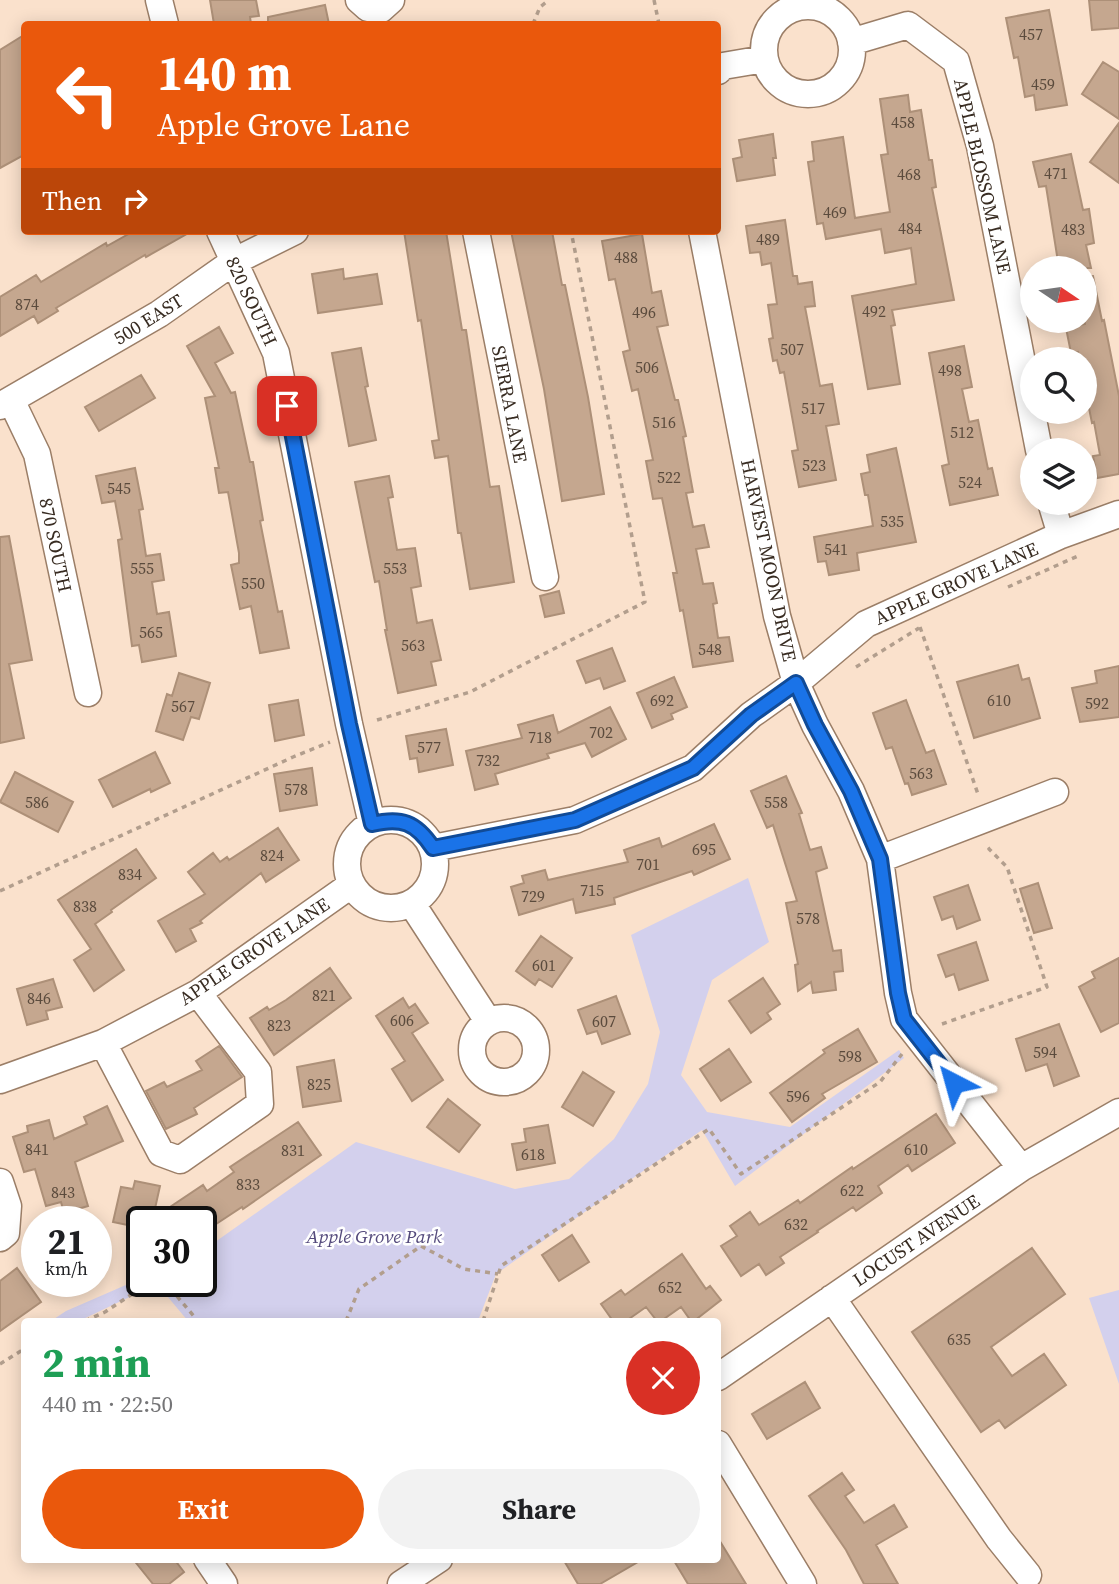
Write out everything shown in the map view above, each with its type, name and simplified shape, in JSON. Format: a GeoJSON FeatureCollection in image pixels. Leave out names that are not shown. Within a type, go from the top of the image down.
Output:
{"type":"FeatureCollection","features":[{"type":"Feature","properties":{"kind":"street"},"geometry":{"type":"LineString","coordinates":[[159,0],[164,21]]}},
{"type":"Feature","properties":{"kind":"street"},"geometry":{"type":"LineString","coordinates":[[359,0],[368,8],[381,9],[391,0]]}},
{"type":"Feature","properties":{"kind":"street"},"geometry":{"type":"LineString","coordinates":[[796,3],[825,9],[842,23],[851,42],[852,56],[848,69],[829,89],[816,94],[802,94],[778,83],[769,72],[764,59],[768,29],[796,3]]}},
{"type":"Feature","properties":{"kind":"street","name":"APPLE BLOSSOM LANE"},"geometry":{"type":"LineString","coordinates":[[851,42],[908,25],[956,61],[980,146],[1037,438]]}},
{"type":"Feature","properties":{"kind":"street"},"geometry":{"type":"LineString","coordinates":[[721,68],[764,59]]}},
{"type":"Feature","properties":{"kind":"street","name":"820 SOUTH"},"geometry":{"type":"LineString","coordinates":[[222,235],[276,353],[349,724],[372,824]]}},
{"type":"Feature","properties":{"kind":"street","name":"500 EAST"},"geometry":{"type":"LineString","coordinates":[[6,403],[159,314],[233,262],[287,235]]}},
{"type":"Feature","properties":{"kind":"street","name":"SIERRA LANE"},"geometry":{"type":"LineString","coordinates":[[477,235],[545,577]]}},
{"type":"Feature","properties":{"kind":"street","name":"HARVEST MOON DRIVE"},"geometry":{"type":"LineString","coordinates":[[703,235],[777,616],[796,683],[815,725],[851,791],[880,859],[904,1019],[1021,1168]]}},
{"type":"Feature","properties":{"kind":"street","name":"870 SOUTH"},"geometry":{"type":"LineString","coordinates":[[6,403],[37,454],[88,694]]}},
{"type":"Feature","properties":{"kind":"street","name":"APPLE GROVE LANE"},"geometry":{"type":"LineString","coordinates":[[433,848],[575,820],[693,768],[751,715],[796,683],[866,624],[1061,536],[1119,514]]}},
{"type":"Feature","properties":{"kind":"street"},"geometry":{"type":"LineString","coordinates":[[1055,515],[1061,536]]}},
{"type":"Feature","properties":{"kind":"street"},"geometry":{"type":"LineString","coordinates":[[880,859],[1055,792]]}},
{"type":"Feature","properties":{"kind":"street"},"geometry":{"type":"LineString","coordinates":[[390,820],[405,822],[425,835],[433,848],[436,864],[433,879],[424,895],[412,904],[395,909],[380,908],[360,897],[351,884],[347,862],[350,847],[359,833],[372,824],[390,820]]}},
{"type":"Feature","properties":{"kind":"street","name":"APPLE GROVE LANE"},"geometry":{"type":"LineString","coordinates":[[0,1080],[103,1043],[198,993],[351,884]]}},
{"type":"Feature","properties":{"kind":"street"},"geometry":{"type":"LineString","coordinates":[[412,904],[488,1021]]}},
{"type":"Feature","properties":{"kind":"street"},"geometry":{"type":"LineString","coordinates":[[103,1043],[161,1153],[180,1160],[260,1104],[258,1072],[198,993]]}},
{"type":"Feature","properties":{"kind":"street","name":"LOCUST AVENUE"},"geometry":{"type":"LineString","coordinates":[[721,1375],[1021,1168],[1119,1112]]}},
{"type":"Feature","properties":{"kind":"street"},"geometry":{"type":"LineString","coordinates":[[0,1182],[8,1206],[6,1233],[0,1238]]}},
{"type":"Feature","properties":{"kind":"street"},"geometry":{"type":"LineString","coordinates":[[832,1298],[991,1528],[1028,1576]]}},
{"type":"Feature","properties":{"kind":"street"},"geometry":{"type":"LineString","coordinates":[[721,1449],[803,1584]]}},
{"type":"Feature","properties":{"kind":"street"},"geometry":{"type":"LineString","coordinates":[[210,1563],[224,1584]]}},
{"type":"Feature","properties":{"kind":"street"},"geometry":{"type":"LineString","coordinates":[[411,1581],[434,1563]]}},
{"type":"Feature","properties":{"kind":"path"},"geometry":{"type":"LineString","coordinates":[[535,21],[540,7],[549,0]]}},
{"type":"Feature","properties":{"kind":"path"},"geometry":{"type":"LineString","coordinates":[[654,0],[658,21]]}},
{"type":"Feature","properties":{"kind":"path"},"geometry":{"type":"LineString","coordinates":[[377,720],[470,692],[645,602],[572,235]]}},
{"type":"Feature","properties":{"kind":"path"},"geometry":{"type":"LineString","coordinates":[[998,592],[1080,555]]}},
{"type":"Feature","properties":{"kind":"path"},"geometry":{"type":"LineString","coordinates":[[856,667],[931,622]]}},
{"type":"Feature","properties":{"kind":"path"},"geometry":{"type":"LineString","coordinates":[[920,627],[981,803]]}},
{"type":"Feature","properties":{"kind":"path"},"geometry":{"type":"LineString","coordinates":[[0,891],[335,740]]}},
{"type":"Feature","properties":{"kind":"path"},"geometry":{"type":"LineString","coordinates":[[942,1024],[1047,987],[1007,867],[989,849],[994,846]]}},
{"type":"Feature","properties":{"kind":"path"},"geometry":{"type":"LineString","coordinates":[[484,1318],[500,1266],[709,1129],[741,1174],[880,1083],[905,1050]]}},
{"type":"Feature","properties":{"kind":"path"},"geometry":{"type":"LineString","coordinates":[[347,1318],[359,1289],[421,1246],[464,1269],[498,1274]]}},
{"type":"Feature","properties":{"kind":"path"},"geometry":{"type":"LineString","coordinates":[[92,1318],[128,1297]]}},
{"type":"Feature","properties":{"kind":"path"},"geometry":{"type":"LineString","coordinates":[[178,1297],[195,1318]]}},
{"type":"Feature","properties":{"kind":"path"},"geometry":{"type":"LineString","coordinates":[[0,1364],[21,1351]]}},
{"type":"Feature","properties":{"kind":"green space","name":"Apple Grove Park"},"geometry":{"type":"Polygon","coordinates":[[[748,878],[769,942],[712,980],[681,1075],[707,1112],[790,1127],[899,1050],[904,1058],[735,1186],[702,1130],[496,1274],[479,1318],[185,1318],[168,1297],[217,1297],[217,1241],[356,1142],[515,1189],[569,1179],[614,1139],[648,1084],[660,1032],[631,935],[748,878]]]}},
{"type":"Feature","properties":{"kind":"green space","name":"Apple Grove Park"},"geometry":{"type":"Polygon","coordinates":[[[126,1285],[126,1297],[130,1297],[85,1318],[56,1318],[98,1297],[112,1297],[112,1291],[126,1285]]]}},
{"type":"Feature","properties":{"kind":"green space"},"geometry":{"type":"Polygon","coordinates":[[[1119,1290],[1119,1384],[1089,1298],[1119,1290]]]}},
{"type":"Feature","properties":{"kind":"building"},"geometry":{"type":"Polygon","coordinates":[[[210,0],[256,0],[259,16],[250,17],[251,21],[214,21],[210,0]]]}},
{"type":"Feature","properties":{"kind":"building"},"geometry":{"type":"Polygon","coordinates":[[[1089,0],[1119,0],[1119,28],[1092,30],[1089,0]]]}},
{"type":"Feature","properties":{"kind":"building"},"geometry":{"type":"Polygon","coordinates":[[[325,5],[328,21],[268,21],[268,17],[325,5]]]}},
{"type":"Feature","properties":{"kind":"building"},"geometry":{"type":"Polygon","coordinates":[[[1049,10],[1067,105],[1036,110],[1034,95],[1025,97],[1018,57],[1014,58],[1006,18],[1049,10]]]}},
{"type":"Feature","properties":{"kind":"building"},"geometry":{"type":"Polygon","coordinates":[[[21,37],[21,157],[0,168],[0,50],[21,37]]]}},
{"type":"Feature","properties":{"kind":"building"},"geometry":{"type":"Polygon","coordinates":[[[1103,62],[1119,72],[1119,119],[1082,94],[1103,62]]]}},
{"type":"Feature","properties":{"kind":"building"},"geometry":{"type":"Polygon","coordinates":[[[908,95],[910,112],[921,110],[936,187],[932,188],[954,300],[892,310],[895,325],[891,326],[900,384],[868,389],[852,296],[916,284],[911,248],[885,253],[881,229],[826,239],[823,223],[817,224],[808,162],[814,161],[812,142],[843,137],[855,218],[890,212],[881,155],[888,154],[880,99],[908,95]]]}},
{"type":"Feature","properties":{"kind":"building"},"geometry":{"type":"Polygon","coordinates":[[[1119,123],[1119,183],[1090,162],[1119,123]]]}},
{"type":"Feature","properties":{"kind":"building"},"geometry":{"type":"Polygon","coordinates":[[[773,134],[775,175],[737,181],[733,159],[742,157],[739,140],[773,134]]]}},
{"type":"Feature","properties":{"kind":"building"},"geometry":{"type":"Polygon","coordinates":[[[1071,154],[1083,210],[1089,209],[1094,243],[1086,245],[1088,256],[1057,256],[1046,186],[1039,187],[1033,162],[1071,154]]]}},
{"type":"Feature","properties":{"kind":"building"},"geometry":{"type":"Polygon","coordinates":[[[785,220],[793,276],[797,276],[798,284],[812,282],[815,306],[805,307],[820,386],[832,384],[839,424],[826,426],[836,480],[799,487],[792,451],[798,450],[784,372],[780,373],[777,360],[773,361],[769,339],[773,338],[768,305],[777,304],[771,263],[762,265],[760,252],[750,253],[746,226],[785,220]]]}},
{"type":"Feature","properties":{"kind":"building"},"geometry":{"type":"Polygon","coordinates":[[[127,235],[185,235],[146,257],[145,255],[56,308],[58,311],[38,323],[34,316],[0,336],[0,297],[36,275],[41,282],[106,243],[107,246],[127,235]]]}},
{"type":"Feature","properties":{"kind":"building"},"geometry":{"type":"Polygon","coordinates":[[[405,235],[447,235],[462,330],[466,330],[490,487],[499,486],[514,582],[470,589],[461,533],[458,533],[448,456],[435,458],[432,441],[439,440],[421,320],[418,321],[405,235]]]}},
{"type":"Feature","properties":{"kind":"building"},"geometry":{"type":"Polygon","coordinates":[[[512,235],[553,235],[588,397],[604,494],[562,501],[544,389],[512,235]]]}},
{"type":"Feature","properties":{"kind":"building"},"geometry":{"type":"Polygon","coordinates":[[[642,235],[652,293],[661,291],[668,325],[657,327],[686,436],[683,437],[693,492],[686,493],[693,527],[704,525],[709,547],[696,549],[703,584],[713,583],[717,603],[713,604],[718,638],[729,637],[733,661],[693,667],[673,573],[677,573],[662,498],[653,499],[646,461],[653,460],[638,389],[632,391],[623,352],[630,350],[615,279],[609,280],[602,241],[642,235]]]}},
{"type":"Feature","properties":{"kind":"building"},"geometry":{"type":"Polygon","coordinates":[[[343,269],[344,279],[377,274],[382,304],[318,313],[312,274],[343,269]]]}},
{"type":"Feature","properties":{"kind":"building"},"geometry":{"type":"Polygon","coordinates":[[[1097,296],[1119,396],[1119,474],[1097,478],[1097,455],[1100,455],[1094,424],[1097,424],[1097,347],[1070,347],[1067,333],[1097,333],[1097,296]]]}},
{"type":"Feature","properties":{"kind":"building"},"geometry":{"type":"Polygon","coordinates":[[[219,327],[233,353],[215,363],[231,393],[235,392],[250,462],[253,462],[263,520],[260,521],[278,612],[282,611],[289,648],[260,653],[251,606],[240,609],[231,565],[239,563],[239,553],[228,492],[219,493],[215,468],[219,468],[205,398],[215,396],[187,346],[219,327]]]}},
{"type":"Feature","properties":{"kind":"building"},"geometry":{"type":"Polygon","coordinates":[[[964,346],[972,387],[962,389],[969,422],[978,420],[988,469],[992,468],[998,495],[950,505],[942,466],[949,464],[929,353],[964,346]]]}},
{"type":"Feature","properties":{"kind":"building"},"geometry":{"type":"Polygon","coordinates":[[[361,348],[368,386],[365,387],[376,440],[349,446],[332,353],[361,348]]]}},
{"type":"Feature","properties":{"kind":"building"},"geometry":{"type":"Polygon","coordinates":[[[141,375],[155,398],[99,431],[85,407],[141,375]]]}},
{"type":"Feature","properties":{"kind":"building"},"geometry":{"type":"Polygon","coordinates":[[[896,448],[916,542],[857,553],[859,570],[829,575],[826,561],[818,562],[814,537],[873,526],[861,474],[870,472],[867,455],[896,448]]]}},
{"type":"Feature","properties":{"kind":"building"},"geometry":{"type":"Polygon","coordinates":[[[135,468],[143,509],[139,510],[146,556],[160,554],[164,580],[152,582],[157,614],[169,612],[176,656],[142,662],[139,645],[132,646],[118,540],[122,539],[115,501],[102,503],[96,476],[135,468]]]}},
{"type":"Feature","properties":{"kind":"building"},"geometry":{"type":"Polygon","coordinates":[[[389,476],[393,497],[388,498],[397,550],[415,548],[421,586],[411,588],[417,623],[432,620],[441,660],[431,662],[436,685],[398,693],[385,630],[379,581],[375,582],[355,482],[389,476]]]}},
{"type":"Feature","properties":{"kind":"building"},"geometry":{"type":"Polygon","coordinates":[[[9,536],[32,660],[9,664],[24,738],[0,743],[0,537],[9,536]]]}},
{"type":"Feature","properties":{"kind":"building"},"geometry":{"type":"Polygon","coordinates":[[[559,591],[564,613],[545,617],[540,596],[559,591]]]}},
{"type":"Feature","properties":{"kind":"building"},"geometry":{"type":"Polygon","coordinates":[[[612,648],[625,681],[604,689],[600,678],[586,683],[577,661],[612,648]]]}},
{"type":"Feature","properties":{"kind":"building"},"geometry":{"type":"Polygon","coordinates":[[[1018,665],[1022,680],[1029,678],[1040,718],[974,738],[957,682],[1018,665]]]}},
{"type":"Feature","properties":{"kind":"building"},"geometry":{"type":"Polygon","coordinates":[[[1119,666],[1119,717],[1080,722],[1072,688],[1097,683],[1095,671],[1119,666]]]}},
{"type":"Feature","properties":{"kind":"building"},"geometry":{"type":"Polygon","coordinates":[[[179,673],[210,683],[199,719],[191,717],[183,740],[156,731],[167,694],[172,696],[179,673]]]}},
{"type":"Feature","properties":{"kind":"building"},"geometry":{"type":"Polygon","coordinates":[[[674,677],[687,707],[671,714],[673,719],[652,728],[637,693],[674,677]]]}},
{"type":"Feature","properties":{"kind":"building"},"geometry":{"type":"Polygon","coordinates":[[[298,700],[304,735],[275,741],[269,705],[298,700]]]}},
{"type":"Feature","properties":{"kind":"building"},"geometry":{"type":"Polygon","coordinates":[[[906,700],[926,753],[934,750],[946,784],[912,795],[908,783],[905,784],[892,747],[886,749],[873,713],[906,700]]]}},
{"type":"Feature","properties":{"kind":"building"},"geometry":{"type":"Polygon","coordinates":[[[610,707],[626,739],[592,757],[585,743],[547,754],[549,758],[495,774],[498,784],[475,790],[466,751],[522,738],[518,725],[553,715],[558,733],[610,707]]]}},
{"type":"Feature","properties":{"kind":"building"},"geometry":{"type":"Polygon","coordinates":[[[446,729],[453,765],[419,772],[417,758],[410,759],[406,736],[446,729]]]}},
{"type":"Feature","properties":{"kind":"building"},"geometry":{"type":"Polygon","coordinates":[[[155,752],[170,783],[151,792],[150,789],[113,807],[99,780],[155,752]]]}},
{"type":"Feature","properties":{"kind":"building"},"geometry":{"type":"Polygon","coordinates":[[[312,768],[317,805],[280,811],[274,774],[312,768]]]}},
{"type":"Feature","properties":{"kind":"building"},"geometry":{"type":"Polygon","coordinates":[[[15,772],[73,802],[58,832],[0,802],[15,772]]]}},
{"type":"Feature","properties":{"kind":"building"},"geometry":{"type":"Polygon","coordinates":[[[786,776],[802,813],[799,814],[810,850],[821,847],[827,868],[816,872],[833,951],[841,950],[843,971],[834,972],[836,990],[813,993],[811,982],[798,991],[795,965],[798,964],[786,903],[797,901],[773,825],[767,828],[751,791],[786,776]]]}},
{"type":"Feature","properties":{"kind":"building"},"geometry":{"type":"Polygon","coordinates":[[[714,824],[730,859],[694,875],[692,871],[614,898],[615,904],[576,913],[573,899],[519,915],[511,887],[524,883],[522,876],[545,870],[548,880],[628,862],[624,850],[659,838],[662,847],[714,824]]]}},
{"type":"Feature","properties":{"kind":"building"},"geometry":{"type":"Polygon","coordinates":[[[278,828],[299,860],[266,882],[261,873],[200,921],[202,923],[190,929],[196,941],[176,952],[158,921],[205,894],[188,872],[213,853],[220,862],[227,857],[229,860],[278,828]]]}},
{"type":"Feature","properties":{"kind":"building"},"geometry":{"type":"Polygon","coordinates":[[[136,849],[156,878],[95,924],[124,970],[94,991],[74,960],[91,949],[58,900],[136,849]]]}},
{"type":"Feature","properties":{"kind":"building"},"geometry":{"type":"Polygon","coordinates":[[[1038,883],[1052,928],[1034,933],[1020,889],[1038,883]]]}},
{"type":"Feature","properties":{"kind":"building"},"geometry":{"type":"Polygon","coordinates":[[[968,885],[980,920],[957,929],[953,916],[942,920],[934,897],[968,885]]]}},
{"type":"Feature","properties":{"kind":"building"},"geometry":{"type":"Polygon","coordinates":[[[541,936],[572,958],[552,987],[539,979],[535,985],[516,971],[541,936]]]}},
{"type":"Feature","properties":{"kind":"building"},"geometry":{"type":"Polygon","coordinates":[[[976,942],[988,980],[959,990],[954,974],[946,977],[938,955],[976,942]]]}},
{"type":"Feature","properties":{"kind":"building"},"geometry":{"type":"Polygon","coordinates":[[[1119,958],[1119,1023],[1101,1032],[1079,987],[1095,978],[1092,972],[1119,958]]]}},
{"type":"Feature","properties":{"kind":"building"},"geometry":{"type":"Polygon","coordinates":[[[330,968],[351,998],[274,1055],[250,1018],[267,1007],[269,1010],[286,1000],[330,968]]]}},
{"type":"Feature","properties":{"kind":"building"},"geometry":{"type":"Polygon","coordinates":[[[763,978],[780,1004],[767,1013],[771,1019],[751,1033],[729,1001],[763,978]]]}},
{"type":"Feature","properties":{"kind":"building"},"geometry":{"type":"Polygon","coordinates":[[[53,979],[62,1007],[46,1011],[48,1019],[27,1025],[17,989],[53,979]]]}},
{"type":"Feature","properties":{"kind":"building"},"geometry":{"type":"Polygon","coordinates":[[[616,996],[630,1034],[602,1044],[597,1031],[587,1034],[578,1010],[616,996]]]}},
{"type":"Feature","properties":{"kind":"building"},"geometry":{"type":"Polygon","coordinates":[[[403,998],[409,1008],[415,1004],[428,1023],[412,1033],[443,1080],[412,1101],[392,1069],[405,1061],[376,1016],[403,998]]]}},
{"type":"Feature","properties":{"kind":"building"},"geometry":{"type":"Polygon","coordinates":[[[1059,1024],[1079,1076],[1054,1086],[1047,1064],[1026,1071],[1016,1039],[1059,1024]]]}},
{"type":"Feature","properties":{"kind":"building"},"geometry":{"type":"Polygon","coordinates":[[[858,1029],[877,1062],[822,1094],[825,1098],[792,1122],[770,1093],[825,1053],[823,1050],[858,1029]]]}},
{"type":"Feature","properties":{"kind":"building"},"geometry":{"type":"Polygon","coordinates":[[[219,1046],[242,1077],[194,1108],[197,1114],[166,1129],[146,1091],[164,1082],[167,1087],[202,1070],[196,1061],[219,1046]]]}},
{"type":"Feature","properties":{"kind":"building"},"geometry":{"type":"Polygon","coordinates":[[[729,1049],[751,1082],[721,1101],[700,1069],[729,1049]]]}},
{"type":"Feature","properties":{"kind":"building"},"geometry":{"type":"Polygon","coordinates":[[[334,1060],[341,1101],[303,1107],[297,1067],[334,1060]]]}},
{"type":"Feature","properties":{"kind":"building"},"geometry":{"type":"Polygon","coordinates":[[[583,1072],[614,1092],[593,1126],[562,1107],[583,1072]]]}},
{"type":"Feature","properties":{"kind":"building"},"geometry":{"type":"Polygon","coordinates":[[[448,1099],[480,1125],[459,1152],[427,1127],[448,1099]]]}},
{"type":"Feature","properties":{"kind":"building"},"geometry":{"type":"Polygon","coordinates":[[[107,1106],[123,1141],[75,1162],[88,1206],[62,1206],[61,1202],[46,1206],[35,1169],[24,1172],[13,1137],[28,1132],[27,1126],[49,1120],[54,1139],[87,1124],[84,1117],[107,1106]]]}},
{"type":"Feature","properties":{"kind":"building"},"geometry":{"type":"Polygon","coordinates":[[[936,1114],[955,1143],[912,1171],[908,1165],[878,1186],[882,1193],[856,1211],[853,1207],[780,1257],[784,1263],[766,1275],[759,1264],[741,1276],[721,1246],[737,1236],[730,1226],[750,1212],[759,1225],[798,1200],[800,1203],[936,1114]]]}},
{"type":"Feature","properties":{"kind":"building"},"geometry":{"type":"Polygon","coordinates":[[[298,1122],[321,1155],[243,1209],[242,1207],[217,1223],[217,1206],[172,1206],[203,1185],[207,1191],[234,1172],[230,1167],[298,1122]]]}},
{"type":"Feature","properties":{"kind":"building"},"geometry":{"type":"Polygon","coordinates":[[[548,1125],[555,1163],[517,1170],[512,1144],[526,1142],[524,1129],[548,1125]]]}},
{"type":"Feature","properties":{"kind":"building"},"geometry":{"type":"Polygon","coordinates":[[[135,1181],[160,1186],[156,1206],[126,1206],[126,1225],[113,1222],[121,1187],[133,1189],[135,1181]]]}},
{"type":"Feature","properties":{"kind":"building"},"geometry":{"type":"Polygon","coordinates":[[[572,1235],[589,1262],[559,1281],[542,1255],[572,1235]]]}},
{"type":"Feature","properties":{"kind":"building"},"geometry":{"type":"Polygon","coordinates":[[[1032,1248],[1065,1294],[991,1347],[1012,1376],[1044,1354],[1066,1385],[1005,1428],[999,1420],[981,1432],[912,1332],[1032,1248]]]}},
{"type":"Feature","properties":{"kind":"building"},"geometry":{"type":"Polygon","coordinates":[[[682,1254],[706,1289],[710,1286],[721,1300],[698,1318],[689,1318],[681,1307],[665,1318],[655,1318],[646,1307],[630,1318],[611,1318],[601,1304],[621,1290],[625,1295],[682,1254]]]}},
{"type":"Feature","properties":{"kind":"building"},"geometry":{"type":"Polygon","coordinates":[[[17,1268],[21,1274],[21,1297],[37,1297],[41,1302],[0,1331],[0,1281],[17,1268]]]}},
{"type":"Feature","properties":{"kind":"building"},"geometry":{"type":"Polygon","coordinates":[[[805,1382],[820,1408],[767,1439],[752,1414],[805,1382]]]}},
{"type":"Feature","properties":{"kind":"building"},"geometry":{"type":"Polygon","coordinates":[[[842,1473],[854,1490],[845,1496],[864,1523],[894,1505],[907,1527],[876,1545],[898,1584],[864,1584],[846,1550],[809,1496],[842,1473]]]}},
{"type":"Feature","properties":{"kind":"building"},"geometry":{"type":"Polygon","coordinates":[[[721,1543],[746,1584],[688,1584],[675,1563],[721,1563],[721,1543]]]}},
{"type":"Feature","properties":{"kind":"building"},"geometry":{"type":"Polygon","coordinates":[[[136,1563],[177,1563],[184,1572],[169,1584],[153,1584],[136,1563]]]}},
{"type":"Feature","properties":{"kind":"building"},"geometry":{"type":"Polygon","coordinates":[[[565,1563],[636,1563],[600,1584],[578,1584],[565,1563]]]}},
{"type":"Feature","properties":{"kind":"route"},"geometry":{"type":"LineString","coordinates":[[287,406],[349,724],[372,824],[390,820],[405,822],[425,835],[433,848],[575,820],[693,768],[751,715],[796,683],[815,725],[851,791],[880,859],[904,1019],[954,1083]]}}]}
